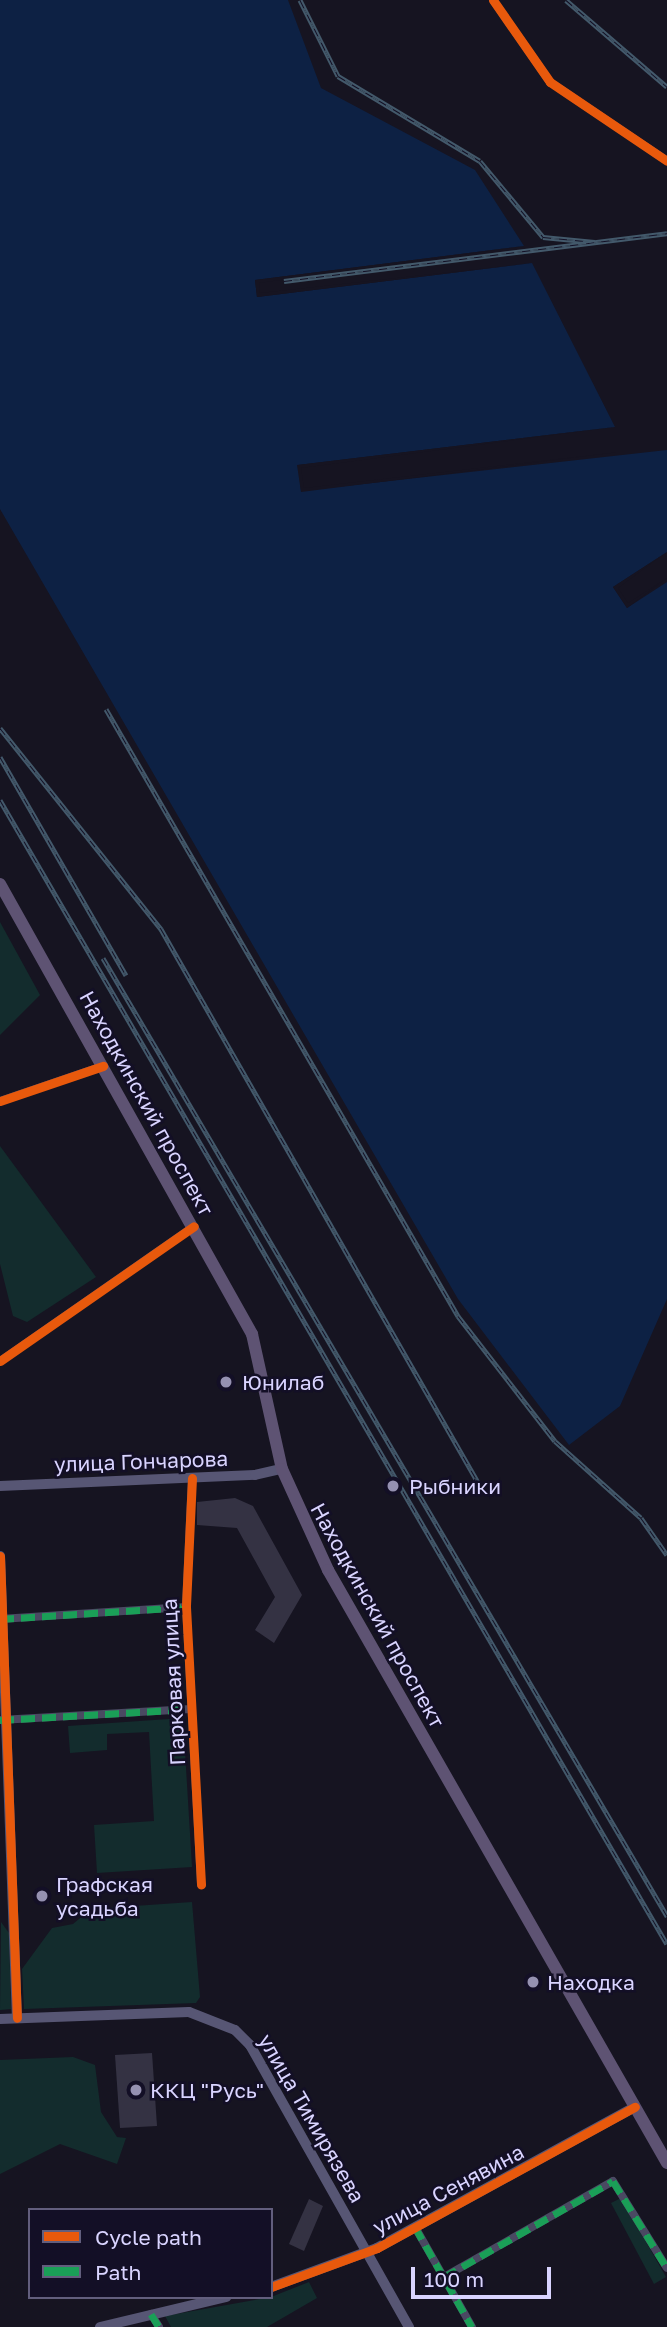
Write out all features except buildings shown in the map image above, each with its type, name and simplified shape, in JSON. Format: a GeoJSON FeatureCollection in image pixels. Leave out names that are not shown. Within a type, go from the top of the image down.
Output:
{"type":"FeatureCollection","features":[{"type":"Feature","properties":{"kind":"main road","name":"Находкинский проспект"},"geometry":{"type":"LineString","coordinates":[[0,884],[194,1226],[259,1353],[282,1469],[334,1583],[667,2163]]}},
{"type":"Feature","properties":{"kind":"street"},"geometry":{"type":"LineString","coordinates":[[493,0],[550,82],[667,161]]}},
{"type":"Feature","properties":{"kind":"street"},"geometry":{"type":"LineString","coordinates":[[0,1101],[103,1066]]}},
{"type":"Feature","properties":{"kind":"street"},"geometry":{"type":"LineString","coordinates":[[0,1361],[194,1226]]}},
{"type":"Feature","properties":{"kind":"street","name":"улица Гончарова"},"geometry":{"type":"LineString","coordinates":[[0,1486],[192,1478],[282,1469]]}},
{"type":"Feature","properties":{"kind":"street","name":"Парковая улица"},"geometry":{"type":"LineString","coordinates":[[192,1478],[186,1607],[201,1885]]}},
{"type":"Feature","properties":{"kind":"street"},"geometry":{"type":"LineString","coordinates":[[0,1556],[3,1720],[17,2014],[0,2019]]}},
{"type":"Feature","properties":{"kind":"street"},"geometry":{"type":"LineString","coordinates":[[1,1619],[186,1607]]}},
{"type":"Feature","properties":{"kind":"street"},"geometry":{"type":"LineString","coordinates":[[3,1720],[191,1709]]}},
{"type":"Feature","properties":{"kind":"street","name":"улица Тимирязева"},"geometry":{"type":"LineString","coordinates":[[17,2014],[209,2015],[250,2045],[409,2327]]}},
{"type":"Feature","properties":{"kind":"street","name":"улица Сенявина"},"geometry":{"type":"LineString","coordinates":[[273,2286],[367,2252],[635,2107]]}},
{"type":"Feature","properties":{"kind":"street"},"geometry":{"type":"LineString","coordinates":[[444,2277],[612,2181],[667,2268]]}},
{"type":"Feature","properties":{"kind":"street"},"geometry":{"type":"LineString","coordinates":[[415,2227],[472,2327]]}},
{"type":"Feature","properties":{"kind":"street"},"geometry":{"type":"LineString","coordinates":[[97,2327],[217,2299]]}},
{"type":"Feature","properties":{"kind":"street"},"geometry":{"type":"LineString","coordinates":[[151,2314],[159,2327]]}},
{"type":"Feature","properties":{"kind":"green space"},"geometry":{"type":"Polygon","coordinates":[[[0,922],[40,995],[0,1035],[0,922]]]}},
{"type":"Feature","properties":{"kind":"green space"},"geometry":{"type":"Polygon","coordinates":[[[0,1146],[96,1277],[27,1322],[13,1316],[0,1264],[0,1146]]]}},
{"type":"Feature","properties":{"kind":"green space"},"geometry":{"type":"Polygon","coordinates":[[[183,1718],[192,1867],[97,1873],[94,1825],[154,1821],[149,1732],[107,1734],[107,1750],[70,1753],[68,1726],[183,1718]]]}},
{"type":"Feature","properties":{"kind":"green space"},"geometry":{"type":"Polygon","coordinates":[[[192,1902],[200,1997],[196,2003],[24,2009],[22,1969],[52,1928],[73,1924],[91,1909],[192,1902]]]}},
{"type":"Feature","properties":{"kind":"green space"},"geometry":{"type":"Polygon","coordinates":[[[1,1922],[9,1933],[11,2009],[0,2010],[1,1922]]]}},
{"type":"Feature","properties":{"kind":"green space"},"geometry":{"type":"Polygon","coordinates":[[[73,2057],[95,2065],[101,2112],[117,2137],[126,2138],[117,2164],[60,2144],[0,2174],[0,2060],[73,2057]]]}},
{"type":"Feature","properties":{"kind":"green space"},"geometry":{"type":"Polygon","coordinates":[[[621,2198],[666,2277],[654,2284],[611,2203],[621,2198]]]}},
{"type":"Feature","properties":{"kind":"green space"},"geometry":{"type":"Polygon","coordinates":[[[309,2282],[317,2298],[267,2327],[171,2327],[165,2316],[273,2299],[273,2296],[309,2282]]]}},
{"type":"Feature","properties":{"kind":"water"},"geometry":{"type":"Polygon","coordinates":[[[0,0],[288,0],[321,88],[475,170],[524,246],[255,280],[257,297],[532,263],[615,427],[298,465],[301,491],[667,450],[667,552],[613,587],[627,608],[667,582],[667,1299],[620,1406],[569,1445],[458,1299],[0,509],[0,0]]]}},
{"type":"Feature","properties":{"kind":"pier"},"geometry":{"type":"Polygon","coordinates":[[[524,246],[259,283],[260,293],[532,263],[257,297],[255,280],[524,246]]]}},
{"type":"Feature","properties":{"kind":"pier"},"geometry":{"type":"Polygon","coordinates":[[[615,427],[301,468],[304,488],[619,452],[301,492],[297,465],[615,427]]]}},
{"type":"Feature","properties":{"kind":"pier"},"geometry":{"type":"Polygon","coordinates":[[[667,552],[618,588],[628,603],[667,578],[627,608],[613,587],[667,552]]]}},
{"type":"Feature","properties":{"kind":"railway"},"geometry":{"type":"LineString","coordinates":[[300,0],[338,76],[480,161],[543,237],[595,242]]}},
{"type":"Feature","properties":{"kind":"railway"},"geometry":{"type":"LineString","coordinates":[[566,0],[667,87]]}},
{"type":"Feature","properties":{"kind":"railway"},"geometry":{"type":"LineString","coordinates":[[284,281],[667,233]]}},
{"type":"Feature","properties":{"kind":"railway"},"geometry":{"type":"LineString","coordinates":[[106,709],[458,1316],[555,1441],[641,1518],[667,1555]]}},
{"type":"Feature","properties":{"kind":"railway"},"geometry":{"type":"LineString","coordinates":[[0,728],[161,929],[483,1491]]}},
{"type":"Feature","properties":{"kind":"railway"},"geometry":{"type":"LineString","coordinates":[[0,757],[126,975]]}},
{"type":"Feature","properties":{"kind":"railway"},"geometry":{"type":"LineString","coordinates":[[0,800],[667,1944]]}},
{"type":"Feature","properties":{"kind":"railway"},"geometry":{"type":"LineString","coordinates":[[103,958],[667,1916]]}},
{"type":"Feature","properties":{"kind":"marked path"},"geometry":{"type":"LineString","coordinates":[[0,1619],[186,1607]]}},
{"type":"Feature","properties":{"kind":"marked path"},"geometry":{"type":"LineString","coordinates":[[0,1720],[191,1709]]}},
{"type":"Feature","properties":{"kind":"marked path"},"geometry":{"type":"LineString","coordinates":[[444,2277],[613,2181],[667,2268]]}},
{"type":"Feature","properties":{"kind":"marked path"},"geometry":{"type":"LineString","coordinates":[[415,2227],[472,2327]]}},
{"type":"Feature","properties":{"kind":"marked path"},"geometry":{"type":"LineString","coordinates":[[151,2314],[159,2327]]}},
{"type":"Feature","properties":{"kind":"cycle path"},"geometry":{"type":"LineString","coordinates":[[493,0],[550,82],[667,161]]}},
{"type":"Feature","properties":{"kind":"cycle path"},"geometry":{"type":"LineString","coordinates":[[0,1101],[103,1066]]}},
{"type":"Feature","properties":{"kind":"cycle path"},"geometry":{"type":"LineString","coordinates":[[0,1361],[194,1226]]}},
{"type":"Feature","properties":{"kind":"cycle path"},"geometry":{"type":"LineString","coordinates":[[192,1478],[186,1607],[201,1885]]}},
{"type":"Feature","properties":{"kind":"cycle path"},"geometry":{"type":"LineString","coordinates":[[0,1556],[17,2018]]}},
{"type":"Feature","properties":{"kind":"cycle path"},"geometry":{"type":"LineString","coordinates":[[273,2286],[377,2248],[635,2107]]}},
{"type":"Feature","properties":{"kind":"place","name":"Юнилаб"},"geometry":{"type":"Point","coordinates":[226,1382]}},
{"type":"Feature","properties":{"kind":"place","name":"Рыбники"},"geometry":{"type":"Point","coordinates":[393,1486]}},
{"type":"Feature","properties":{"kind":"place","name":"Графская усадьба"},"geometry":{"type":"Point","coordinates":[42,1896]}},
{"type":"Feature","properties":{"kind":"place","name":"Находка"},"geometry":{"type":"Point","coordinates":[533,1982]}},
{"type":"Feature","properties":{"kind":"place","name":"ККЦ \"Русь\""},"geometry":{"type":"Point","coordinates":[136,2090]}}]}
